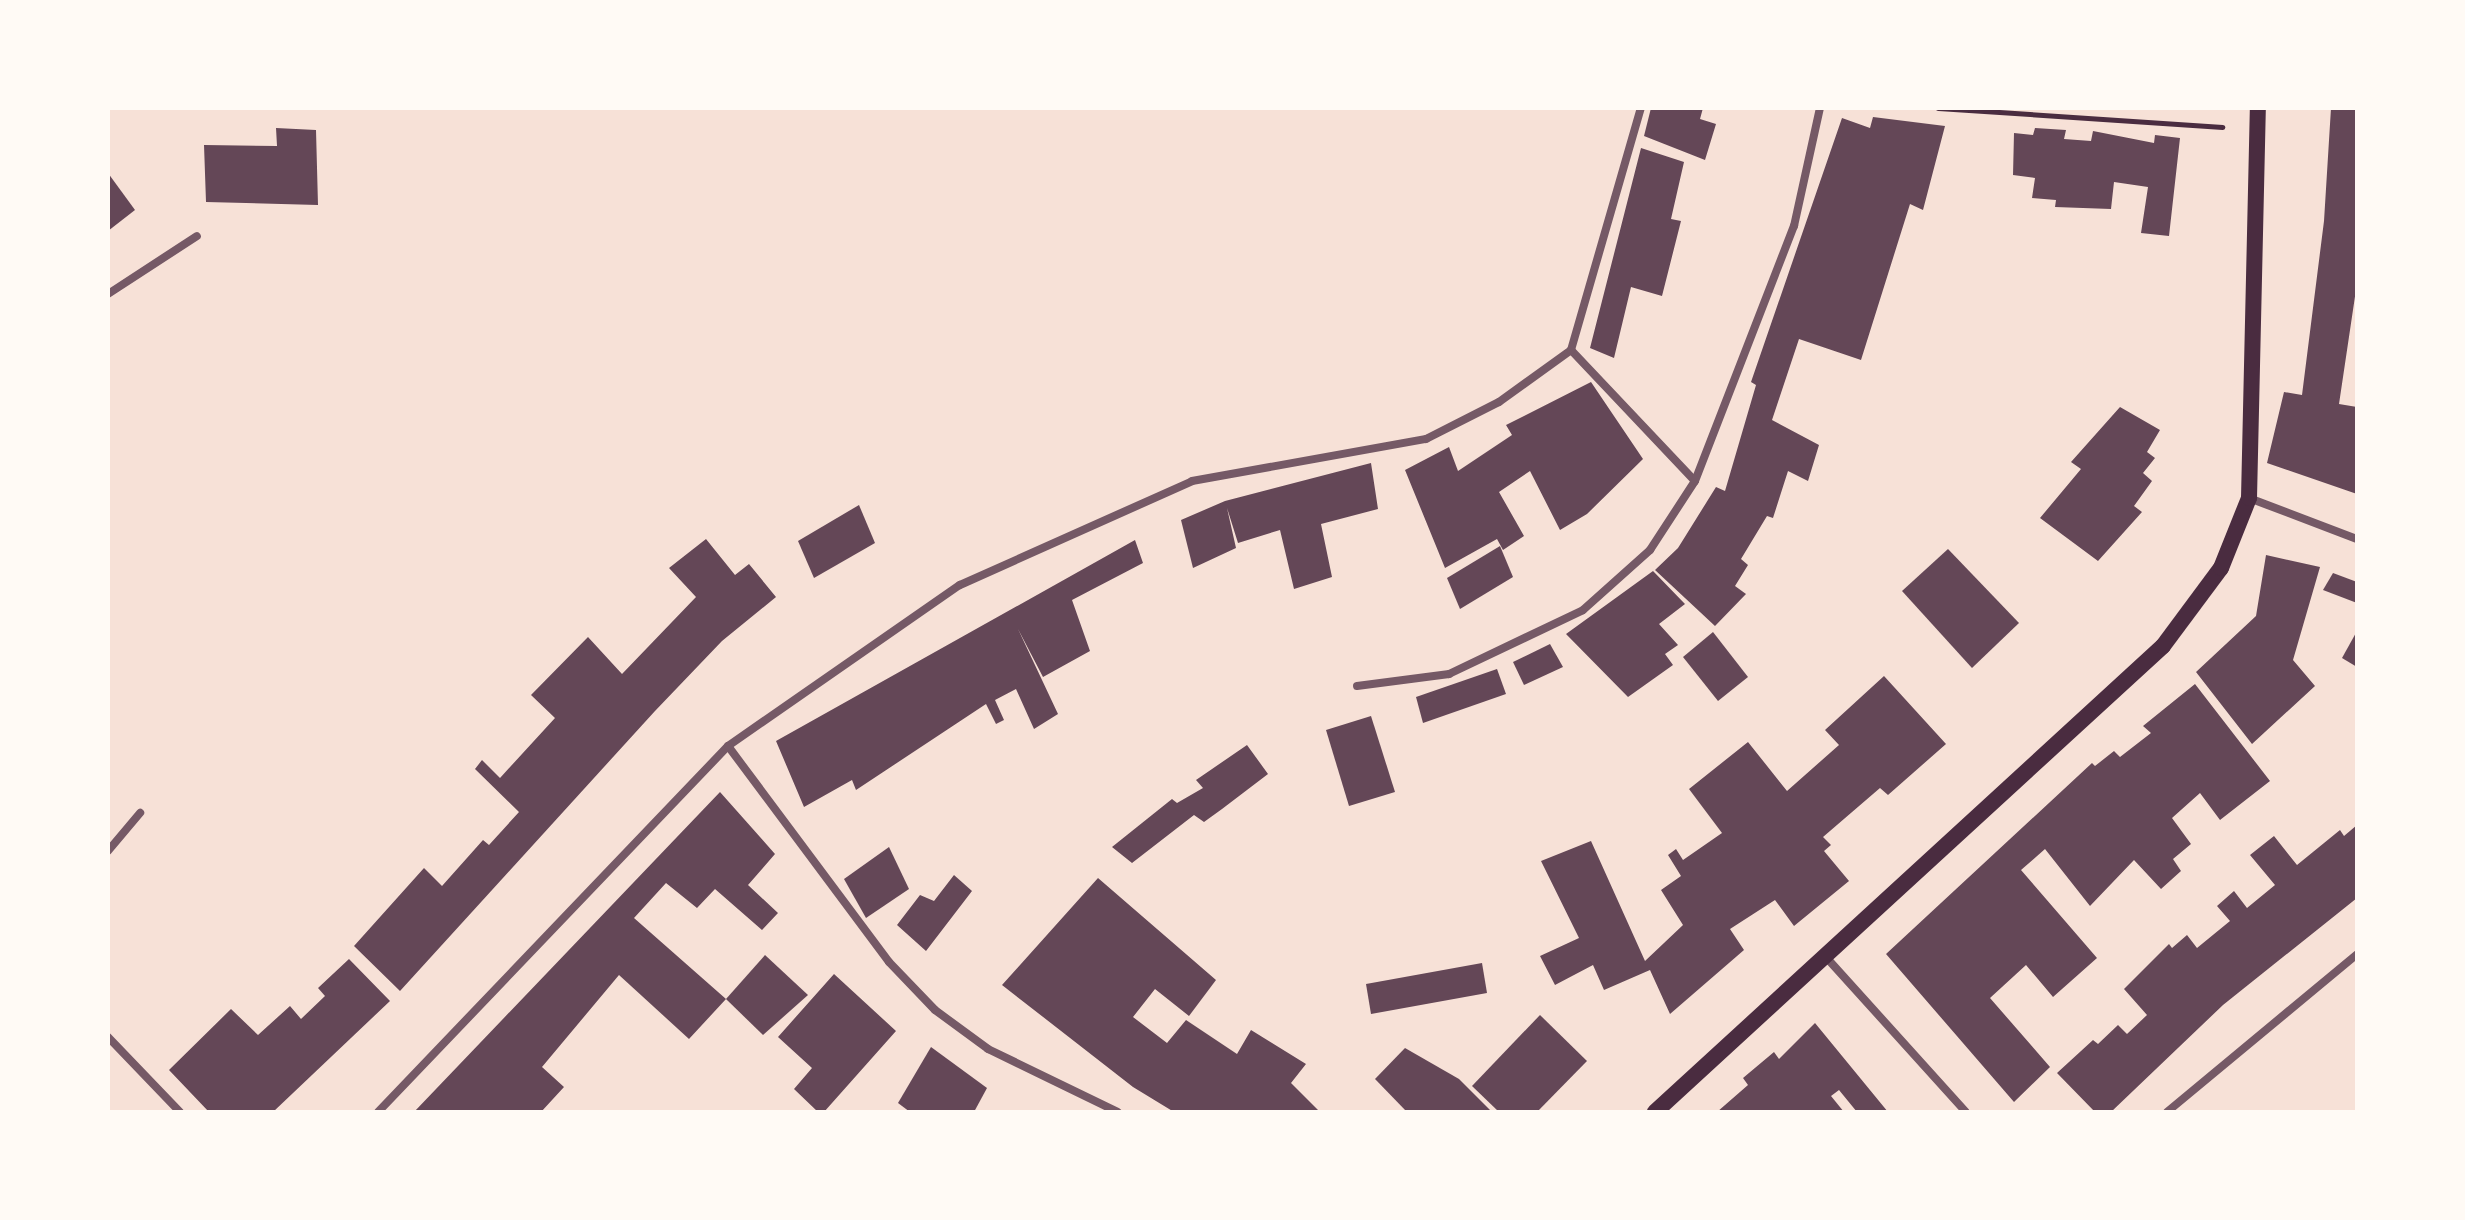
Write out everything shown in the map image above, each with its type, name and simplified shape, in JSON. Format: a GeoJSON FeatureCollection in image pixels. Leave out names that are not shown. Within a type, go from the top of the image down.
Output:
{"type":"FeatureCollection","features":[{"type":"Feature","properties":{"kind":"main road"},"geometry":{"type":"LineString","coordinates":[[1655,1112],[2163,646],[2221,568],[2249,498],[2258,108]]}},
{"type":"Feature","properties":{"kind":"street"},"geometry":{"type":"LineString","coordinates":[[378,1112],[728,746],[960,585],[1192,481],[1426,439],[1499,402],[1571,350],[1641,108]]}},
{"type":"Feature","properties":{"kind":"street"},"geometry":{"type":"LineString","coordinates":[[1357,686],[1449,674],[1583,610],[1650,550],[1695,481],[1794,226],[1820,108]]}},
{"type":"Feature","properties":{"kind":"street"},"geometry":{"type":"LineString","coordinates":[[108,294],[197,236]]}},
{"type":"Feature","properties":{"kind":"street"},"geometry":{"type":"LineString","coordinates":[[1571,350],[1695,481]]}},
{"type":"Feature","properties":{"kind":"street"},"geometry":{"type":"LineString","coordinates":[[2249,498],[2357,539]]}},
{"type":"Feature","properties":{"kind":"street"},"geometry":{"type":"LineString","coordinates":[[728,746],[889,962],[935,1010],[988,1049],[1118,1112]]}},
{"type":"Feature","properties":{"kind":"street"},"geometry":{"type":"LineString","coordinates":[[108,851],[140,813]]}},
{"type":"Feature","properties":{"kind":"street"},"geometry":{"type":"LineString","coordinates":[[2167,1112],[2357,954]]}},
{"type":"Feature","properties":{"kind":"street"},"geometry":{"type":"LineString","coordinates":[[1825,956],[1966,1112]]}},
{"type":"Feature","properties":{"kind":"street"},"geometry":{"type":"LineString","coordinates":[[108,1037],[180,1112]]}},
{"type":"Feature","properties":{"kind":"path"},"geometry":{"type":"LineString","coordinates":[[1938,108],[2259,129]]}},
{"type":"Feature","properties":{"kind":"building"},"geometry":{"type":"Polygon","coordinates":[[[1651,108],[1703,108],[1700,119],[1716,124],[1705,160],[1644,136],[1651,108]]]}},
{"type":"Feature","properties":{"kind":"building"},"geometry":{"type":"Polygon","coordinates":[[[2331,108],[2357,108],[2357,283],[2339,404],[2357,407],[2357,494],[2267,463],[2284,392],[2302,395],[2324,221],[2331,108]]]}},
{"type":"Feature","properties":{"kind":"building"},"geometry":{"type":"Polygon","coordinates":[[[1873,117],[1945,126],[1923,210],[1910,204],[1861,360],[1799,339],[1772,420],[1819,445],[1808,481],[1788,471],[1773,518],[1767,516],[1741,559],[1748,565],[1735,586],[1746,594],[1715,626],[1655,570],[1678,548],[1716,487],[1725,491],[1756,385],[1751,382],[1842,118],[1870,128],[1873,117]]]}},
{"type":"Feature","properties":{"kind":"building"},"geometry":{"type":"Polygon","coordinates":[[[276,128],[316,130],[318,205],[206,202],[204,145],[277,146],[276,128]]]}},
{"type":"Feature","properties":{"kind":"building"},"geometry":{"type":"Polygon","coordinates":[[[2035,128],[2066,130],[2064,139],[2091,141],[2093,131],[2154,143],[2155,135],[2180,138],[2169,236],[2141,233],[2148,187],[2114,182],[2111,209],[2055,207],[2056,200],[2032,198],[2035,178],[2013,175],[2014,133],[2033,135],[2035,128]]]}},
{"type":"Feature","properties":{"kind":"building"},"geometry":{"type":"Polygon","coordinates":[[[1641,148],[1684,162],[1671,219],[1681,221],[1662,296],[1631,287],[1614,358],[1590,348],[1641,148]]]}},
{"type":"Feature","properties":{"kind":"building"},"geometry":{"type":"Polygon","coordinates":[[[108,173],[135,210],[108,231],[108,173]]]}},
{"type":"Feature","properties":{"kind":"building"},"geometry":{"type":"Polygon","coordinates":[[[1591,382],[1643,459],[1587,514],[1560,530],[1530,471],[1499,492],[1524,536],[1503,550],[1497,539],[1445,568],[1405,470],[1449,447],[1458,471],[1512,435],[1506,425],[1591,382]]]}},
{"type":"Feature","properties":{"kind":"building"},"geometry":{"type":"Polygon","coordinates":[[[2120,407],[2160,430],[2147,452],[2155,458],[2143,473],[2152,481],[2134,506],[2142,512],[2098,561],[2040,518],[2081,469],[2071,462],[2120,407]]]}},
{"type":"Feature","properties":{"kind":"building"},"geometry":{"type":"Polygon","coordinates":[[[1371,463],[1378,509],[1321,524],[1332,577],[1294,589],[1280,530],[1238,543],[1227,508],[1236,548],[1193,568],[1181,520],[1225,501],[1371,463]]]}},
{"type":"Feature","properties":{"kind":"building"},"geometry":{"type":"Polygon","coordinates":[[[859,505],[875,543],[814,578],[798,541],[859,505]]]}},
{"type":"Feature","properties":{"kind":"building"},"geometry":{"type":"Polygon","coordinates":[[[706,539],[735,575],[749,564],[776,597],[722,641],[655,711],[400,991],[354,946],[424,868],[442,886],[483,840],[489,845],[519,812],[475,769],[482,760],[500,778],[555,718],[531,695],[588,637],[622,674],[696,597],[669,568],[706,539]]]}},
{"type":"Feature","properties":{"kind":"building"},"geometry":{"type":"Polygon","coordinates":[[[1135,540],[1143,563],[1072,600],[1090,651],[1043,677],[1018,629],[1058,714],[1034,729],[1016,689],[995,700],[1004,720],[996,724],[986,704],[856,790],[852,780],[804,807],[776,741],[1135,540]]]}},
{"type":"Feature","properties":{"kind":"building"},"geometry":{"type":"Polygon","coordinates":[[[1500,546],[1513,577],[1460,609],[1447,578],[1500,546]]]}},
{"type":"Feature","properties":{"kind":"building"},"geometry":{"type":"Polygon","coordinates":[[[1948,549],[2019,623],[1972,668],[1902,591],[1948,549]]]}},
{"type":"Feature","properties":{"kind":"building"},"geometry":{"type":"Polygon","coordinates":[[[2266,555],[2320,567],[2293,660],[2315,686],[2252,744],[2196,672],[2256,616],[2266,555]]]}},
{"type":"Feature","properties":{"kind":"building"},"geometry":{"type":"Polygon","coordinates":[[[1653,571],[1685,604],[1659,624],[1678,645],[1665,654],[1673,665],[1628,697],[1566,634],[1653,571]]]}},
{"type":"Feature","properties":{"kind":"building"},"geometry":{"type":"Polygon","coordinates":[[[2333,573],[2357,582],[2357,603],[2323,590],[2333,573]]]}},
{"type":"Feature","properties":{"kind":"building"},"geometry":{"type":"Polygon","coordinates":[[[2357,631],[2357,667],[2342,658],[2357,631]]]}},
{"type":"Feature","properties":{"kind":"building"},"geometry":{"type":"Polygon","coordinates":[[[1713,632],[1748,677],[1718,701],[1683,657],[1713,632]]]}},
{"type":"Feature","properties":{"kind":"building"},"geometry":{"type":"Polygon","coordinates":[[[1550,644],[1563,667],[1524,685],[1513,662],[1550,644]]]}},
{"type":"Feature","properties":{"kind":"building"},"geometry":{"type":"Polygon","coordinates":[[[1497,669],[1506,694],[1423,723],[1416,697],[1497,669]]]}},
{"type":"Feature","properties":{"kind":"building"},"geometry":{"type":"Polygon","coordinates":[[[1884,676],[1946,744],[1888,795],[1880,788],[1823,837],[1831,845],[1824,851],[1849,881],[1794,926],[1775,900],[1730,929],[1744,950],[1670,1014],[1650,970],[1604,990],[1593,965],[1555,985],[1540,956],[1579,938],[1541,861],[1591,841],[1645,961],[1683,925],[1661,890],[1681,876],[1668,855],[1676,849],[1683,860],[1722,833],[1689,789],[1748,742],[1787,791],[1839,745],[1825,730],[1884,676]]]}},
{"type":"Feature","properties":{"kind":"building"},"geometry":{"type":"Polygon","coordinates":[[[2195,684],[2270,781],[2220,820],[2200,793],[2172,818],[2191,844],[2173,859],[2181,871],[2161,889],[2134,860],[2090,906],[2045,849],[2021,870],[2097,958],[2053,997],[2026,965],[1990,998],[2050,1067],[2014,1102],[1886,954],[2092,763],[2095,766],[2114,751],[2120,757],[2151,733],[2143,726],[2195,684]]]}},
{"type":"Feature","properties":{"kind":"building"},"geometry":{"type":"Polygon","coordinates":[[[1371,716],[1395,792],[1349,806],[1326,730],[1371,716]]]}},
{"type":"Feature","properties":{"kind":"building"},"geometry":{"type":"Polygon","coordinates":[[[1247,745],[1268,774],[1222,809],[1204,822],[1194,815],[1132,863],[1112,847],[1172,799],[1177,803],[1203,788],[1196,780],[1247,745]]]}},
{"type":"Feature","properties":{"kind":"building"},"geometry":{"type":"Polygon","coordinates":[[[720,792],[775,854],[748,885],[778,913],[762,930],[715,889],[697,908],[666,883],[634,918],[726,999],[689,1039],[619,975],[542,1067],[564,1087],[541,1112],[414,1112],[720,792]]]}},
{"type":"Feature","properties":{"kind":"building"},"geometry":{"type":"Polygon","coordinates":[[[2357,825],[2357,898],[2223,1005],[2111,1112],[2095,1112],[2057,1073],[2093,1040],[2098,1044],[2118,1025],[2127,1034],[2147,1015],[2124,989],[2169,944],[2172,948],[2187,935],[2197,948],[2230,921],[2217,906],[2234,891],[2247,908],[2275,885],[2250,855],[2274,836],[2297,865],[2340,830],[2344,836],[2357,825]]]}},
{"type":"Feature","properties":{"kind":"building"},"geometry":{"type":"Polygon","coordinates":[[[889,847],[909,889],[866,918],[844,879],[889,847]]]}},
{"type":"Feature","properties":{"kind":"building"},"geometry":{"type":"Polygon","coordinates":[[[954,875],[972,891],[926,951],[897,925],[920,895],[934,901],[954,875]]]}},
{"type":"Feature","properties":{"kind":"building"},"geometry":{"type":"Polygon","coordinates":[[[1098,878],[1216,980],[1189,1016],[1155,989],[1133,1017],[1167,1043],[1186,1020],[1237,1054],[1251,1030],[1306,1064],[1291,1083],[1320,1112],[1174,1112],[1133,1087],[1002,985],[1098,878]]]}},
{"type":"Feature","properties":{"kind":"building"},"geometry":{"type":"Polygon","coordinates":[[[765,955],[808,995],[763,1035],[726,999],[765,955]]]}},
{"type":"Feature","properties":{"kind":"building"},"geometry":{"type":"Polygon","coordinates":[[[349,959],[390,1001],[273,1112],[209,1112],[169,1070],[231,1009],[258,1035],[290,1006],[301,1019],[325,996],[318,988],[349,959]]]}},
{"type":"Feature","properties":{"kind":"building"},"geometry":{"type":"Polygon","coordinates":[[[1482,963],[1487,993],[1371,1014],[1366,984],[1482,963]]]}},
{"type":"Feature","properties":{"kind":"building"},"geometry":{"type":"Polygon","coordinates":[[[834,974],[896,1031],[824,1112],[818,1112],[794,1089],[812,1068],[778,1037],[834,974]]]}},
{"type":"Feature","properties":{"kind":"building"},"geometry":{"type":"Polygon","coordinates":[[[1540,1015],[1587,1061],[1537,1112],[1499,1112],[1472,1086],[1540,1015]]]}},
{"type":"Feature","properties":{"kind":"building"},"geometry":{"type":"Polygon","coordinates":[[[1815,1023],[1888,1112],[1857,1112],[1839,1090],[1831,1096],[1844,1112],[1717,1112],[1748,1085],[1743,1078],[1774,1052],[1779,1059],[1815,1023]]]}},
{"type":"Feature","properties":{"kind":"building"},"geometry":{"type":"Polygon","coordinates":[[[931,1047],[987,1088],[974,1112],[910,1112],[898,1103],[931,1047]]]}},
{"type":"Feature","properties":{"kind":"building"},"geometry":{"type":"Polygon","coordinates":[[[1405,1048],[1459,1079],[1492,1112],[1407,1112],[1375,1079],[1405,1048]]]}}]}
